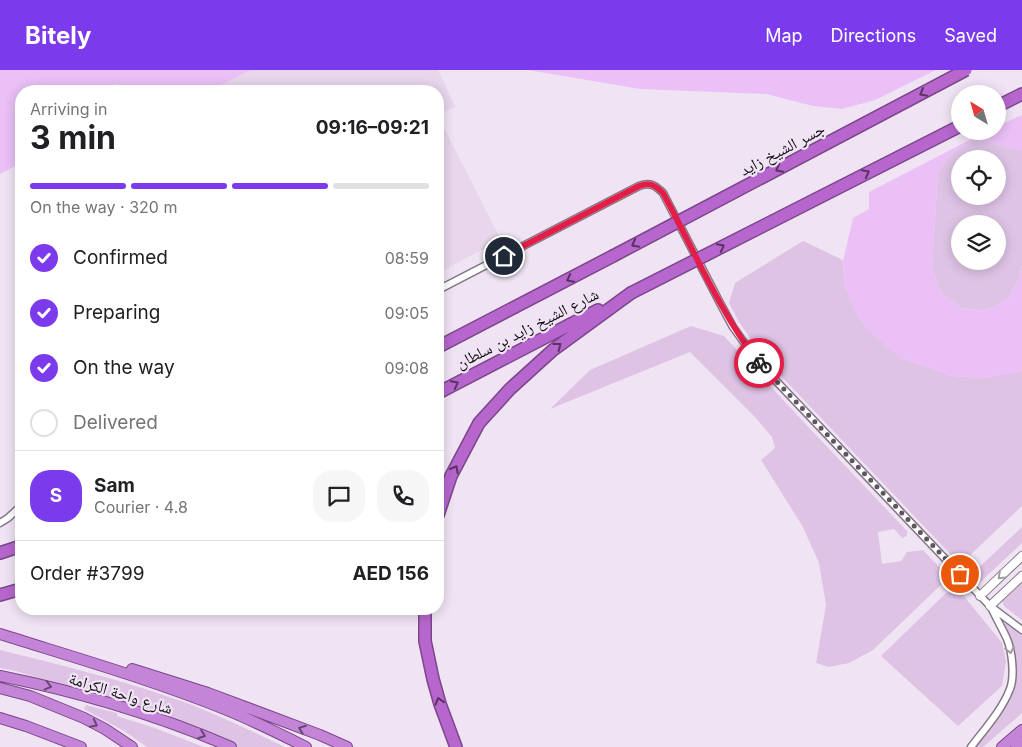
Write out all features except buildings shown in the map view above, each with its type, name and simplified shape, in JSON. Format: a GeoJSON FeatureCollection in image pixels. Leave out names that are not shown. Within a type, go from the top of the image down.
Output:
{"type":"FeatureCollection","features":[{"type":"Feature","properties":{"kind":"highway","name":"جسر الشيخ زايد"},"geometry":{"type":"LineString","coordinates":[[613,256],[966,70]]}},
{"type":"Feature","properties":{"kind":"highway"},"geometry":{"type":"LineString","coordinates":[[1006,102],[1022,94]]}},
{"type":"Feature","properties":{"kind":"highway"},"geometry":{"type":"LineString","coordinates":[[444,497],[451,476],[480,423],[510,388],[553,350],[631,293],[951,131]]}},
{"type":"Feature","properties":{"kind":"highway","name":"شارع الشيخ زايد بن سلطان"},"geometry":{"type":"LineString","coordinates":[[444,344],[613,256]]}},
{"type":"Feature","properties":{"kind":"highway","name":"شارع الشيخ زايد بن سلطان"},"geometry":{"type":"LineString","coordinates":[[444,389],[631,293]]}},
{"type":"Feature","properties":{"kind":"highway"},"geometry":{"type":"LineString","coordinates":[[0,553],[15,548]]}},
{"type":"Feature","properties":{"kind":"highway"},"geometry":{"type":"LineString","coordinates":[[0,595],[15,591]]}},
{"type":"Feature","properties":{"kind":"highway"},"geometry":{"type":"LineString","coordinates":[[424,615],[425,641],[433,679],[456,747]]}},
{"type":"Feature","properties":{"kind":"highway"},"geometry":{"type":"LineString","coordinates":[[0,634],[107,667],[138,671],[208,693],[347,747]]}},
{"type":"Feature","properties":{"kind":"highway","name":"شارع واحة الكرامة"},"geometry":{"type":"LineString","coordinates":[[107,667],[227,710],[306,747]]}},
{"type":"Feature","properties":{"kind":"highway","name":"شارع واحة الكرامة"},"geometry":{"type":"LineString","coordinates":[[0,676],[102,700],[232,747]]}},
{"type":"Feature","properties":{"kind":"highway"},"geometry":{"type":"LineString","coordinates":[[0,688],[30,696],[84,718],[132,747]]}},
{"type":"Feature","properties":{"kind":"highway"},"geometry":{"type":"LineString","coordinates":[[0,718],[81,747]]}},
{"type":"Feature","properties":{"kind":"highway"},"geometry":{"type":"LineString","coordinates":[[1002,747],[1022,730]]}},
{"type":"Feature","properties":{"kind":"highway"},"geometry":{"type":"LineString","coordinates":[[1016,747],[1022,742]]}},
{"type":"Feature","properties":{"kind":"street"},"geometry":{"type":"LineString","coordinates":[[444,287],[639,186],[646,184],[656,186],[663,193],[733,327],[758,362],[980,596],[1022,630]]}},
{"type":"Feature","properties":{"kind":"street"},"geometry":{"type":"LineString","coordinates":[[0,523],[15,512]]}},
{"type":"Feature","properties":{"kind":"street"},"geometry":{"type":"LineString","coordinates":[[980,596],[1022,556]]}},
{"type":"Feature","properties":{"kind":"street"},"geometry":{"type":"LineString","coordinates":[[990,606],[1022,576]]}},
{"type":"Feature","properties":{"kind":"street"},"geometry":{"type":"LineString","coordinates":[[971,747],[997,713],[1011,688],[1013,674],[1007,640],[990,606]]}},
{"type":"Feature","properties":{"kind":"shaded area"},"geometry":{"type":"Polygon","coordinates":[[[0,70],[251,70],[221,85],[15,85],[15,166],[0,174],[0,70]]]}},
{"type":"Feature","properties":{"kind":"shaded area"},"geometry":{"type":"Polygon","coordinates":[[[251,70],[438,70],[455,107],[444,112],[444,85],[221,85],[251,70]]]}},
{"type":"Feature","properties":{"kind":"shaded area"},"geometry":{"type":"Polygon","coordinates":[[[528,70],[936,70],[875,100],[842,109],[813,106],[766,94],[640,89],[528,70]]]}},
{"type":"Feature","properties":{"kind":"shaded area"},"geometry":{"type":"Polygon","coordinates":[[[1022,115],[1022,151],[980,140],[1006,140],[1006,122],[1022,115]]]}},
{"type":"Feature","properties":{"kind":"shaded area"},"geometry":{"type":"Polygon","coordinates":[[[444,128],[501,240],[444,270],[444,128]]]}},
{"type":"Feature","properties":{"kind":"shaded area"},"geometry":{"type":"Polygon","coordinates":[[[970,140],[974,140],[957,150],[951,150],[951,156],[938,171],[932,266],[938,287],[946,297],[961,308],[977,310],[988,309],[1000,304],[1009,297],[1019,279],[1022,264],[1022,370],[983,378],[952,376],[901,358],[868,331],[855,312],[845,288],[843,261],[853,218],[869,209],[869,192],[970,140]]]}},
{"type":"Feature","properties":{"kind":"shaded area"},"geometry":{"type":"Polygon","coordinates":[[[974,140],[980,140],[1022,151],[1022,264],[1019,279],[1009,297],[1000,304],[988,309],[961,308],[946,297],[938,287],[932,266],[938,171],[951,156],[951,205],[1006,205],[1006,150],[957,150],[974,140]]]}},
{"type":"Feature","properties":{"kind":"shaded area"},"geometry":{"type":"Polygon","coordinates":[[[803,241],[843,261],[845,288],[901,358],[952,376],[983,378],[1022,370],[1022,506],[966,559],[955,559],[763,357],[739,322],[729,303],[735,283],[803,241]]]}},
{"type":"Feature","properties":{"kind":"shaded area"},"geometry":{"type":"Polygon","coordinates":[[[691,326],[724,336],[907,531],[907,536],[902,538],[894,529],[878,532],[882,564],[901,561],[907,552],[923,550],[944,572],[945,581],[873,650],[849,663],[829,667],[816,663],[826,605],[819,563],[803,527],[761,460],[775,448],[772,437],[755,417],[690,352],[550,409],[590,370],[691,326]]]}},
{"type":"Feature","properties":{"kind":"shaded area"},"geometry":{"type":"Polygon","coordinates":[[[1022,527],[1022,543],[978,584],[973,580],[972,575],[975,571],[1022,527]]]}},
{"type":"Feature","properties":{"kind":"shaded area"},"geometry":{"type":"Polygon","coordinates":[[[1022,583],[1022,620],[1004,606],[1002,601],[1022,583]]]}},
{"type":"Feature","properties":{"kind":"shaded area"},"geometry":{"type":"Polygon","coordinates":[[[959,590],[1002,643],[1006,661],[1002,686],[958,726],[881,656],[946,593],[959,590]]]}},
{"type":"Feature","properties":{"kind":"shaded area"},"geometry":{"type":"Polygon","coordinates":[[[1007,623],[1022,635],[1022,713],[983,747],[976,747],[1015,689],[1016,659],[1010,639],[1003,627],[1007,623]]]}},
{"type":"Feature","properties":{"kind":"shaded area"},"geometry":{"type":"Polygon","coordinates":[[[0,650],[106,677],[184,702],[285,747],[237,747],[192,726],[16,671],[0,668],[0,650]]]}},
{"type":"Feature","properties":{"kind":"shaded area"},"geometry":{"type":"Polygon","coordinates":[[[86,705],[117,713],[117,716],[204,747],[147,747],[124,731],[84,709],[86,705]]]}},
{"type":"Feature","properties":{"kind":"way so far"},"geometry":{"type":"LineString","coordinates":[[759,363],[960,574]]}},
{"type":"Feature","properties":{"kind":"route"},"geometry":{"type":"LineString","coordinates":[[504,256],[639,186],[652,184],[663,193],[733,327],[759,363]]}}]}
